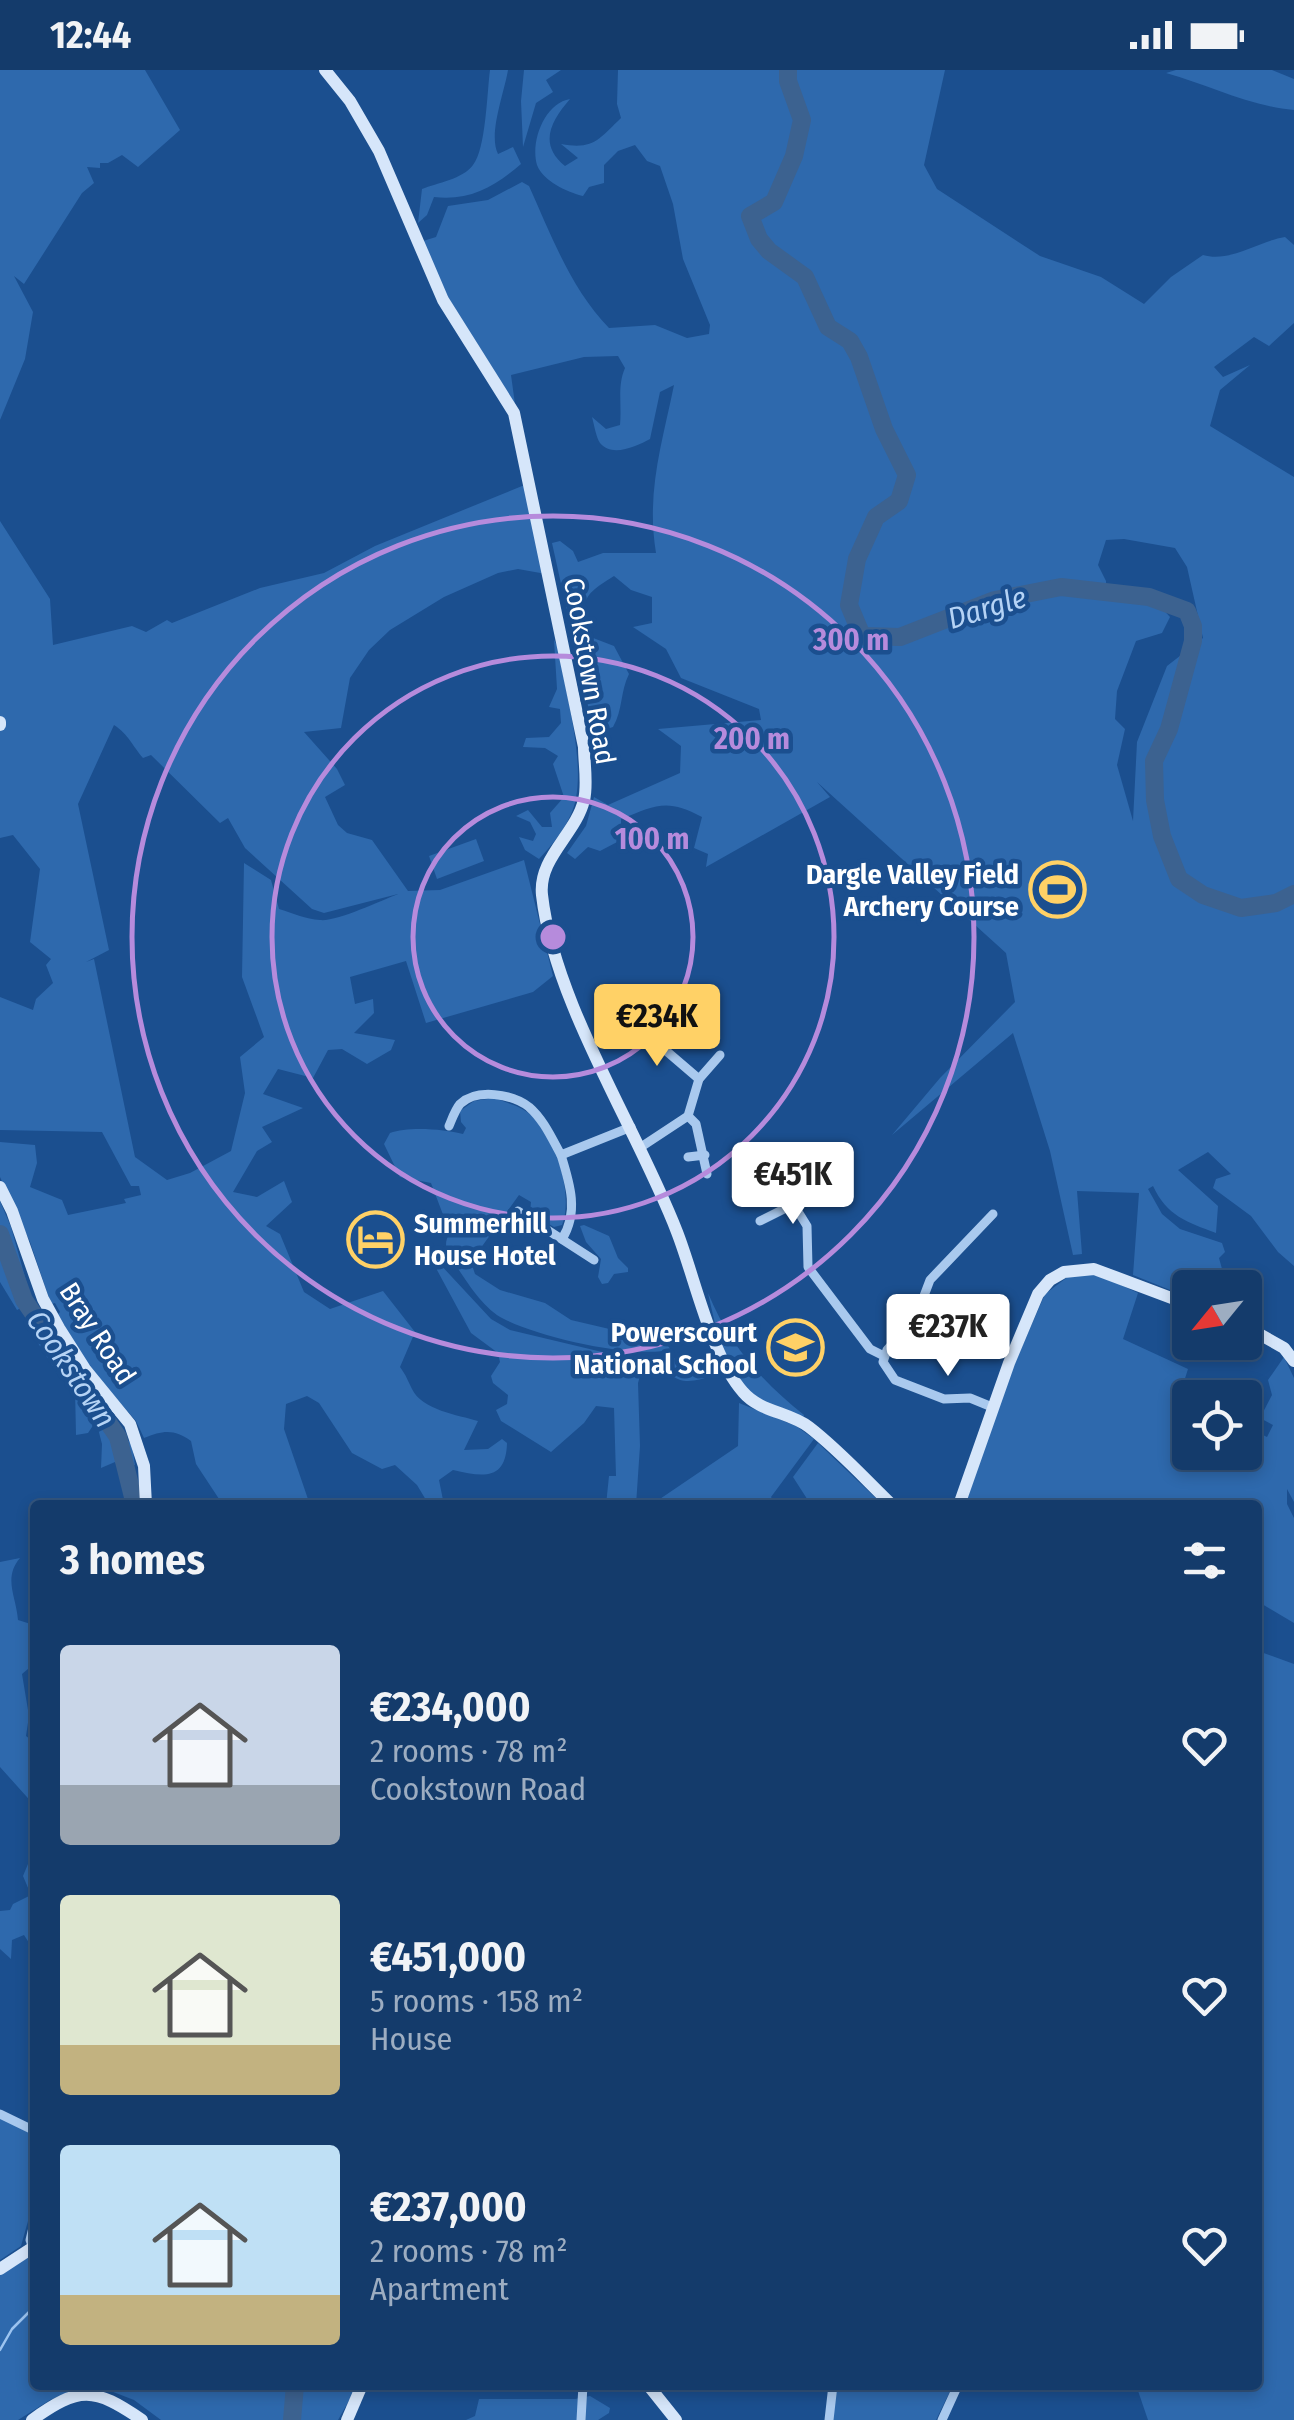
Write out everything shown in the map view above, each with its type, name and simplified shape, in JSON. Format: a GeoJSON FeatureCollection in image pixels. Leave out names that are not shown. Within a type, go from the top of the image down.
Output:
{"type":"FeatureCollection","features":[{"type":"Feature","properties":{"kind":"street","name":"Cookstown Road"},"geometry":{"type":"LineString","coordinates":[[325,70],[350,101],[379,151],[443,300],[514,413],[584,747],[584,799],[569,832],[544,870],[541,892],[563,977],[641,1147],[677,1232],[717,1346],[740,1389],[751,1401],[806,1425],[887,1500]]}},
{"type":"Feature","properties":{"kind":"street"},"geometry":{"type":"LineString","coordinates":[[644,1027],[700,1080]]}},
{"type":"Feature","properties":{"kind":"street"},"geometry":{"type":"LineString","coordinates":[[641,1147],[688,1116],[700,1080],[720,1055]]}},
{"type":"Feature","properties":{"kind":"street"},"geometry":{"type":"LineString","coordinates":[[449,1126],[458,1106],[473,1096],[501,1095],[526,1104],[542,1122],[561,1155],[571,1189],[571,1224],[562,1239]]}},
{"type":"Feature","properties":{"kind":"street"},"geometry":{"type":"LineString","coordinates":[[688,1116],[696,1124],[708,1174]]}},
{"type":"Feature","properties":{"kind":"street"},"geometry":{"type":"LineString","coordinates":[[561,1155],[631,1127]]}},
{"type":"Feature","properties":{"kind":"street"},"geometry":{"type":"LineString","coordinates":[[688,1157],[704,1155]]}},
{"type":"Feature","properties":{"kind":"street","name":"Bray Road"},"geometry":{"type":"LineString","coordinates":[[0,1188],[12,1210],[43,1300],[85,1369],[130,1424],[144,1466],[146,1500]]}},
{"type":"Feature","properties":{"kind":"street"},"geometry":{"type":"LineString","coordinates":[[760,1221],[808,1198]]}},
{"type":"Feature","properties":{"kind":"street"},"geometry":{"type":"LineString","coordinates":[[794,1204],[807,1226],[808,1267],[870,1349],[884,1356]]}},
{"type":"Feature","properties":{"kind":"street"},"geometry":{"type":"LineString","coordinates":[[518,1211],[594,1260]]}},
{"type":"Feature","properties":{"kind":"street"},"geometry":{"type":"LineString","coordinates":[[992,1407],[970,1398],[944,1398],[895,1380],[886,1370],[884,1356],[910,1326],[930,1280],[993,1214]]}},
{"type":"Feature","properties":{"kind":"street"},"geometry":{"type":"LineString","coordinates":[[961,1500],[992,1407],[1038,1294],[1064,1272],[1094,1269],[1172,1297]]}},
{"type":"Feature","properties":{"kind":"street"},"geometry":{"type":"LineString","coordinates":[[918,1312],[943,1322]]}},
{"type":"Feature","properties":{"kind":"street"},"geometry":{"type":"LineString","coordinates":[[1262,1336],[1284,1348],[1294,1361]]}},
{"type":"Feature","properties":{"kind":"street"},"geometry":{"type":"LineString","coordinates":[[0,2114],[30,2129]]}},
{"type":"Feature","properties":{"kind":"street"},"geometry":{"type":"LineString","coordinates":[[0,2270],[30,2250]]}},
{"type":"Feature","properties":{"kind":"street"},"geometry":{"type":"LineString","coordinates":[[347,2420],[360,2390]]}},
{"type":"Feature","properties":{"kind":"street"},"geometry":{"type":"LineString","coordinates":[[581,2420],[583,2390]]}},
{"type":"Feature","properties":{"kind":"street"},"geometry":{"type":"LineString","coordinates":[[652,2390],[676,2420]]}},
{"type":"Feature","properties":{"kind":"street"},"geometry":{"type":"LineString","coordinates":[[829,2420],[832,2390]]}},
{"type":"Feature","properties":{"kind":"street"},"geometry":{"type":"LineString","coordinates":[[942,2420],[956,2390]]}},
{"type":"Feature","properties":{"kind":"street"},"geometry":{"type":"LineString","coordinates":[[32,2420],[77,2393],[95,2395],[142,2420]]}},
{"type":"Feature","properties":{"kind":"shaded area"},"geometry":{"type":"Polygon","coordinates":[[[0,70],[145,70],[180,130],[138,167],[122,155],[100,163],[100,168],[87,167],[94,183],[82,193],[24,284],[14,276],[33,312],[25,359],[0,420],[0,70]]]}},
{"type":"Feature","properties":{"kind":"shaded area"},"geometry":{"type":"Polygon","coordinates":[[[490,70],[508,70],[495,146],[498,154],[513,147],[521,164],[481,191],[459,197],[434,197],[427,215],[418,223],[422,189],[463,174],[477,157],[490,70]]]}},
{"type":"Feature","properties":{"kind":"shaded area"},"geometry":{"type":"Polygon","coordinates":[[[524,70],[561,70],[546,80],[553,92],[536,103],[523,147],[521,101],[524,70]]]}},
{"type":"Feature","properties":{"kind":"shaded area"},"geometry":{"type":"Polygon","coordinates":[[[618,70],[945,70],[924,165],[937,189],[1040,256],[1101,277],[1144,304],[1171,277],[1203,255],[1234,254],[1285,237],[1294,245],[1294,323],[1269,346],[1254,337],[1214,367],[1223,377],[1250,365],[1220,390],[1210,426],[1294,477],[1294,1266],[1278,1252],[1251,1216],[1213,1188],[1216,1179],[1231,1174],[1208,1152],[1178,1170],[1218,1206],[1216,1233],[1179,1217],[1153,1186],[1148,1189],[1162,1214],[1180,1229],[1222,1243],[1225,1252],[1219,1258],[1222,1270],[1172,1270],[1172,1291],[1133,1275],[1139,1193],[1077,1191],[1082,1254],[1073,1255],[1050,1151],[1013,1033],[892,1135],[940,1078],[1015,1002],[1006,953],[817,782],[830,797],[706,867],[708,854],[694,848],[702,817],[680,807],[653,807],[621,819],[621,840],[600,851],[588,847],[575,859],[567,853],[586,826],[594,797],[608,805],[680,773],[681,746],[658,729],[761,720],[759,709],[681,678],[666,649],[633,627],[652,623],[652,597],[631,590],[614,576],[586,600],[586,624],[588,636],[614,646],[629,674],[613,727],[594,733],[552,543],[560,541],[573,551],[578,562],[603,553],[656,553],[654,489],[674,385],[660,392],[650,439],[618,450],[600,443],[592,417],[606,429],[620,425],[620,389],[625,368],[618,356],[584,357],[511,375],[515,404],[443,289],[423,241],[436,237],[448,206],[488,200],[522,182],[529,186],[573,279],[609,328],[655,325],[687,338],[709,334],[710,325],[683,259],[673,204],[660,166],[647,161],[635,145],[618,151],[604,165],[604,183],[589,187],[583,196],[550,181],[537,165],[536,145],[542,124],[561,102],[570,99],[553,124],[550,141],[565,166],[578,158],[561,144],[589,144],[621,118],[617,104],[618,70]],[[1124,539],[1106,540],[1098,565],[1106,581],[1106,596],[1160,606],[1170,617],[1162,633],[1136,641],[1117,691],[1115,719],[1125,729],[1117,765],[1133,821],[1137,742],[1167,666],[1203,638],[1187,567],[1175,548],[1124,539]]]}},
{"type":"Feature","properties":{"kind":"shaded area"},"geometry":{"type":"Polygon","coordinates":[[[1272,70],[1294,79],[1294,110],[1245,100],[1166,73],[1272,70]]]}},
{"type":"Feature","properties":{"kind":"shaded area"},"geometry":{"type":"Polygon","coordinates":[[[527,484],[546,574],[518,569],[498,573],[444,597],[390,630],[369,650],[350,678],[341,728],[304,732],[337,769],[345,785],[325,797],[338,825],[347,833],[372,840],[408,891],[440,890],[524,860],[553,976],[533,992],[426,1023],[406,961],[350,977],[355,1004],[373,999],[374,1013],[354,1033],[395,1040],[391,1050],[367,1064],[342,1049],[328,1050],[313,1078],[278,1069],[263,1094],[303,1108],[262,1127],[272,1142],[257,1151],[233,1192],[257,1197],[284,1181],[292,1202],[266,1226],[280,1234],[304,1292],[330,1309],[383,1291],[415,1332],[400,1367],[417,1396],[441,1411],[478,1421],[464,1450],[488,1449],[502,1439],[507,1443],[506,1455],[497,1470],[483,1475],[453,1470],[439,1480],[443,1500],[426,1500],[417,1485],[395,1465],[382,1469],[352,1453],[319,1403],[307,1396],[286,1404],[284,1429],[308,1500],[220,1500],[196,1464],[191,1441],[169,1432],[144,1438],[136,1421],[90,1368],[57,1315],[60,1312],[55,1303],[51,1304],[30,1242],[0,1177],[0,1142],[35,1145],[37,1163],[30,1187],[62,1200],[68,1215],[126,1203],[124,1199],[141,1195],[139,1186],[131,1186],[102,1132],[0,1130],[0,997],[33,1010],[36,999],[53,983],[46,965],[51,959],[30,942],[40,869],[13,835],[0,838],[0,521],[50,599],[53,645],[132,626],[146,632],[167,620],[172,623],[260,588],[324,573],[375,546],[527,484]],[[114,725],[78,804],[109,950],[86,962],[94,959],[135,1157],[167,1180],[190,1173],[231,1151],[245,1093],[240,1057],[264,1037],[242,977],[244,863],[271,880],[279,909],[310,918],[336,918],[398,894],[324,913],[312,909],[245,848],[228,818],[220,823],[151,755],[143,758],[114,725]]]}},
{"type":"Feature","properties":{"kind":"shaded area"},"geometry":{"type":"Polygon","coordinates":[[[554,640],[573,723],[578,781],[571,815],[539,859],[525,850],[519,837],[533,841],[536,834],[530,822],[516,816],[528,810],[542,827],[552,827],[550,813],[564,797],[553,764],[558,756],[545,748],[523,747],[526,738],[549,737],[561,723],[560,709],[549,707],[557,689],[554,640]]]}},
{"type":"Feature","properties":{"kind":"shaded area"},"geometry":{"type":"Polygon","coordinates":[[[476,839],[484,861],[437,879],[429,856],[476,839]]]}},
{"type":"Feature","properties":{"kind":"shaded area"},"geometry":{"type":"Polygon","coordinates":[[[494,1098],[527,1112],[540,1124],[560,1167],[565,1213],[562,1225],[554,1227],[530,1213],[531,1202],[519,1195],[475,1256],[475,1274],[500,1290],[545,1303],[571,1320],[665,1342],[671,1350],[610,1349],[540,1333],[497,1315],[466,1281],[447,1250],[450,1233],[431,1183],[400,1177],[384,1144],[390,1133],[406,1130],[463,1134],[466,1128],[460,1111],[474,1101],[494,1098]]]}},
{"type":"Feature","properties":{"kind":"shaded area"},"geometry":{"type":"Polygon","coordinates":[[[0,1201],[32,1302],[17,1310],[0,1282],[0,1201]]]}},
{"type":"Feature","properties":{"kind":"shaded area"},"geometry":{"type":"Polygon","coordinates":[[[580,1226],[609,1236],[628,1272],[614,1274],[608,1283],[602,1284],[598,1277],[601,1259],[586,1242],[580,1226]]]}},
{"type":"Feature","properties":{"kind":"shaded area"},"geometry":{"type":"Polygon","coordinates":[[[438,1262],[491,1319],[510,1330],[644,1362],[638,1383],[636,1500],[607,1500],[609,1476],[616,1476],[614,1408],[596,1406],[584,1423],[551,1452],[501,1421],[496,1410],[507,1404],[508,1395],[493,1383],[491,1376],[500,1362],[498,1353],[471,1333],[437,1270],[438,1262]]]}},
{"type":"Feature","properties":{"kind":"shaded area"},"geometry":{"type":"Polygon","coordinates":[[[1080,1273],[1104,1277],[1138,1293],[1123,1339],[1188,1369],[1184,1380],[1172,1380],[1172,1470],[1262,1470],[1262,1434],[1267,1437],[1273,1425],[1262,1419],[1272,1395],[1268,1380],[1284,1357],[1294,1378],[1294,1502],[1287,1489],[1287,1504],[1294,1518],[1294,1623],[1262,1604],[1262,1500],[967,1500],[1009,1377],[1045,1294],[1069,1276],[1080,1273]]]}},
{"type":"Feature","properties":{"kind":"shaded area"},"geometry":{"type":"Polygon","coordinates":[[[708,1293],[748,1360],[803,1418],[764,1401],[742,1384],[722,1348],[708,1293]]]}},
{"type":"Feature","properties":{"kind":"shaded area"},"geometry":{"type":"Polygon","coordinates":[[[37,1315],[72,1367],[61,1379],[24,1321],[37,1315]]]}},
{"type":"Feature","properties":{"kind":"shaded area"},"geometry":{"type":"Polygon","coordinates":[[[714,1354],[720,1366],[717,1375],[690,1381],[677,1379],[656,1360],[714,1354]]]}},
{"type":"Feature","properties":{"kind":"shaded area"},"geometry":{"type":"Polygon","coordinates":[[[75,1389],[96,1409],[104,1405],[132,1446],[135,1465],[119,1468],[115,1462],[101,1468],[102,1444],[96,1421],[88,1433],[76,1435],[75,1389]]]}},
{"type":"Feature","properties":{"kind":"shaded area"},"geometry":{"type":"Polygon","coordinates":[[[739,1403],[796,1426],[814,1439],[771,1497],[773,1500],[658,1500],[738,1446],[739,1403]]]}},
{"type":"Feature","properties":{"kind":"shaded area"},"geometry":{"type":"Polygon","coordinates":[[[818,1443],[878,1500],[808,1500],[793,1477],[818,1443]]]}},
{"type":"Feature","properties":{"kind":"shaded area"},"geometry":{"type":"Polygon","coordinates":[[[20,1558],[11,1580],[18,1620],[30,1624],[30,1667],[22,1674],[29,1716],[26,1736],[30,1739],[30,1800],[0,1767],[0,1562],[20,1558]]]}},
{"type":"Feature","properties":{"kind":"shaded area"},"geometry":{"type":"Polygon","coordinates":[[[1262,1652],[1294,1664],[1294,2420],[1148,2420],[1138,2390],[1262,2390],[1262,1652]]]}},
{"type":"Feature","properties":{"kind":"shaded area"},"geometry":{"type":"Polygon","coordinates":[[[30,1859],[30,1893],[23,1876],[30,1859]]]}},
{"type":"Feature","properties":{"kind":"shaded area"},"geometry":{"type":"Polygon","coordinates":[[[30,1896],[30,1944],[24,1935],[12,1940],[11,1959],[0,1949],[0,1911],[10,1910],[13,1904],[30,1896]]]}},
{"type":"Feature","properties":{"kind":"shaded area"},"geometry":{"type":"Polygon","coordinates":[[[0,2117],[30,2133],[30,2214],[21,2246],[0,2260],[0,2117]]]}},
{"type":"Feature","properties":{"kind":"shaded area"},"geometry":{"type":"Polygon","coordinates":[[[30,2254],[30,2390],[73,2390],[18,2420],[0,2420],[0,2274],[30,2254]]]}},
{"type":"Feature","properties":{"kind":"shaded area"},"geometry":{"type":"Polygon","coordinates":[[[108,2390],[355,2390],[338,2420],[161,2420],[134,2400],[108,2390]]]}},
{"type":"Feature","properties":{"kind":"shaded area"},"geometry":{"type":"Polygon","coordinates":[[[836,2390],[951,2390],[936,2420],[832,2420],[836,2390]]]}},
{"type":"Feature","properties":{"kind":"shaded area"},"geometry":{"type":"Polygon","coordinates":[[[590,2396],[610,2408],[609,2413],[598,2420],[466,2420],[475,2416],[479,2399],[590,2396]]]}},
{"type":"Feature","properties":{"kind":"waterway","name":"Dargle"},"geometry":{"type":"LineString","coordinates":[[788,70],[802,120],[794,156],[774,202],[750,216],[759,239],[769,251],[805,277],[828,327],[850,341],[884,429],[907,475],[899,501],[876,517],[857,559],[849,605],[862,636],[900,637],[995,600],[1061,587],[1149,597],[1187,611],[1193,641],[1169,729],[1154,761],[1155,800],[1162,836],[1179,879],[1203,895],[1241,908],[1276,903],[1294,894]]}},
{"type":"Feature","properties":{"kind":"waterway","name":"Cookstown"},"geometry":{"type":"LineString","coordinates":[[0,1234],[24,1300],[118,1437],[134,1500]]}},
{"type":"Feature","properties":{"kind":"waterway"},"geometry":{"type":"LineString","coordinates":[[0,2350],[12,2329],[30,2311]]}},
{"type":"Feature","properties":{"kind":"waterway","name":"Cookstown"},"geometry":{"type":"LineString","coordinates":[[292,2420],[295,2390]]}},
{"type":"Feature","properties":{"kind":"place","name":"Dargle Valley Field Archery Course"},"geometry":{"type":"Point","coordinates":[1058,890]}},
{"type":"Feature","properties":{"kind":"place","name":"Summerhill House Hotel"},"geometry":{"type":"Point","coordinates":[375,1239]}},
{"type":"Feature","properties":{"kind":"place","name":"Powerscourt National School"},"geometry":{"type":"Point","coordinates":[796,1348]}}]}
